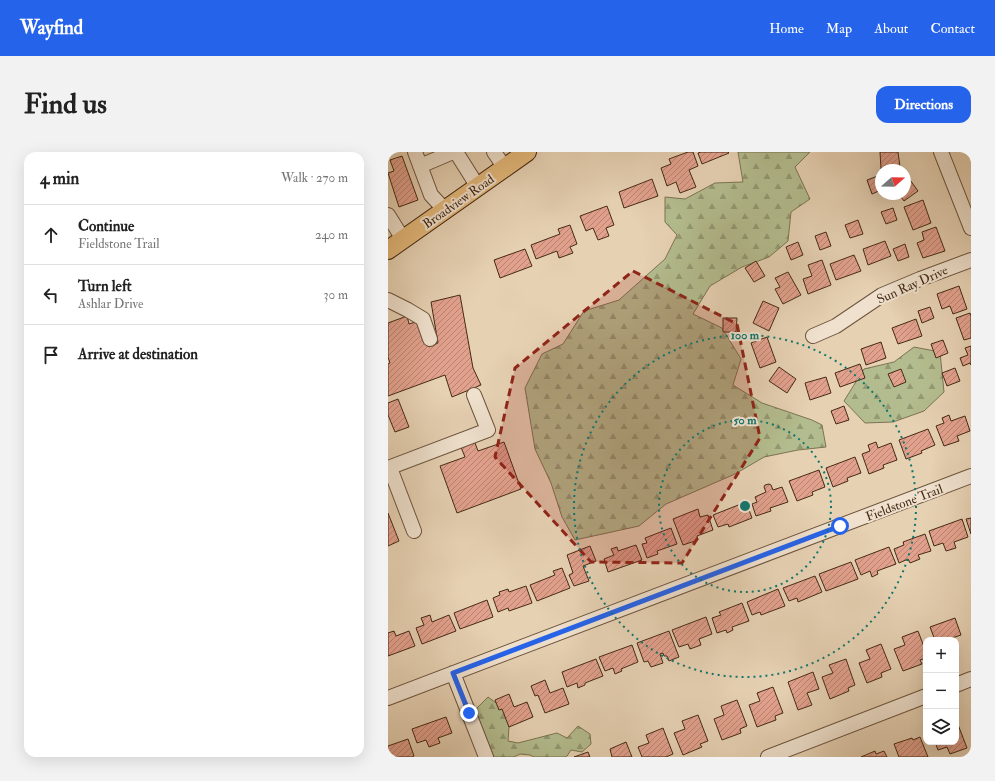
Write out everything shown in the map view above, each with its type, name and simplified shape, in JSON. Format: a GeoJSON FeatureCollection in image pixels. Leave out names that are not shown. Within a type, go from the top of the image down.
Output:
{"type":"FeatureCollection","features":[{"type":"Feature","properties":{"kind":"main road","name":"Broadview Road"},"geometry":{"type":"LineString","coordinates":[[388,250],[478,187],[515,158]]}},
{"type":"Feature","properties":{"kind":"street"},"geometry":{"type":"LineString","coordinates":[[415,152],[431,195],[445,210]]}},
{"type":"Feature","properties":{"kind":"street"},"geometry":{"type":"LineString","coordinates":[[420,166],[455,152],[478,187]]}},
{"type":"Feature","properties":{"kind":"street"},"geometry":{"type":"LineString","coordinates":[[494,152],[515,158]]}},
{"type":"Feature","properties":{"kind":"street"},"geometry":{"type":"LineString","coordinates":[[941,152],[971,228]]}},
{"type":"Feature","properties":{"kind":"street"},"geometry":{"type":"LineString","coordinates":[[388,215],[403,239]]}},
{"type":"Feature","properties":{"kind":"street","name":"Sun Ray Drive"},"geometry":{"type":"LineString","coordinates":[[813,336],[836,326],[882,295],[971,260]]}},
{"type":"Feature","properties":{"kind":"street"},"geometry":{"type":"LineString","coordinates":[[388,300],[423,319],[430,339]]}},
{"type":"Feature","properties":{"kind":"street"},"geometry":{"type":"LineString","coordinates":[[414,531],[389,468],[488,430],[474,395]]}},
{"type":"Feature","properties":{"kind":"street","name":"Fieldstone Trail"},"geometry":{"type":"LineString","coordinates":[[388,698],[971,476]]}},
{"type":"Feature","properties":{"kind":"street"},"geometry":{"type":"LineString","coordinates":[[453,673],[486,757]]}},
{"type":"Feature","properties":{"kind":"street"},"geometry":{"type":"LineString","coordinates":[[959,684],[971,679]]}},
{"type":"Feature","properties":{"kind":"street"},"geometry":{"type":"LineString","coordinates":[[768,757],[923,697]]}},
{"type":"Feature","properties":{"kind":"highlighted area"},"geometry":{"type":"Polygon","coordinates":[[[633,271],[737,324],[760,438],[682,563],[591,562],[495,457],[515,368],[633,271]]]}},
{"type":"Feature","properties":{"kind":"green space"},"geometry":{"type":"Polygon","coordinates":[[[738,152],[810,152],[795,167],[810,199],[791,212],[788,241],[769,257],[742,267],[710,286],[693,314],[722,328],[741,359],[733,385],[762,403],[812,420],[822,425],[826,447],[798,450],[764,457],[735,474],[666,504],[639,526],[575,540],[562,517],[551,483],[535,449],[525,388],[542,354],[563,344],[584,311],[619,300],[665,259],[677,235],[665,222],[665,197],[685,199],[715,183],[743,182],[738,152]]]}},
{"type":"Feature","properties":{"kind":"green space"},"geometry":{"type":"Polygon","coordinates":[[[914,347],[940,352],[944,392],[924,411],[893,422],[865,423],[844,401],[864,369],[894,362],[914,347]]]}},
{"type":"Feature","properties":{"kind":"green space"},"geometry":{"type":"Polygon","coordinates":[[[488,697],[503,708],[509,726],[508,741],[518,743],[557,733],[567,738],[578,726],[590,734],[591,744],[582,752],[571,750],[565,757],[534,757],[520,754],[514,757],[493,757],[487,740],[475,725],[477,708],[488,697]]]}},
{"type":"Feature","properties":{"kind":"building"},"geometry":{"type":"Polygon","coordinates":[[[688,152],[693,152],[698,166],[689,170],[696,187],[680,193],[676,182],[667,186],[661,168],[671,164],[669,159],[688,152]]]}},
{"type":"Feature","properties":{"kind":"building"},"geometry":{"type":"Polygon","coordinates":[[[880,152],[898,152],[900,164],[881,164],[880,152]]]}},
{"type":"Feature","properties":{"kind":"building"},"geometry":{"type":"Polygon","coordinates":[[[698,153],[729,153],[702,164],[698,153]]]}},
{"type":"Feature","properties":{"kind":"building"},"geometry":{"type":"Polygon","coordinates":[[[402,156],[418,200],[399,207],[388,173],[394,171],[390,160],[402,156]]]}},
{"type":"Feature","properties":{"kind":"building"},"geometry":{"type":"Polygon","coordinates":[[[875,177],[875,193],[872,194],[867,180],[875,177]]]}},
{"type":"Feature","properties":{"kind":"building"},"geometry":{"type":"Polygon","coordinates":[[[652,179],[658,196],[624,208],[619,192],[652,179]]]}},
{"type":"Feature","properties":{"kind":"building"},"geometry":{"type":"Polygon","coordinates":[[[911,181],[918,191],[911,196],[911,181]]]}},
{"type":"Feature","properties":{"kind":"building"},"geometry":{"type":"Polygon","coordinates":[[[923,200],[931,223],[913,230],[904,207],[923,200]]]}},
{"type":"Feature","properties":{"kind":"building"},"geometry":{"type":"Polygon","coordinates":[[[607,206],[614,225],[606,228],[609,236],[598,240],[593,228],[586,231],[580,216],[607,206]]]}},
{"type":"Feature","properties":{"kind":"building"},"geometry":{"type":"Polygon","coordinates":[[[893,208],[897,220],[886,224],[881,212],[893,208]]]}},
{"type":"Feature","properties":{"kind":"building"},"geometry":{"type":"Polygon","coordinates":[[[858,220],[863,234],[850,238],[845,225],[858,220]]]}},
{"type":"Feature","properties":{"kind":"building"},"geometry":{"type":"Polygon","coordinates":[[[570,225],[577,244],[570,247],[573,253],[559,258],[557,251],[536,259],[531,245],[560,234],[558,229],[570,225]]]}},
{"type":"Feature","properties":{"kind":"building"},"geometry":{"type":"Polygon","coordinates":[[[936,227],[945,251],[923,258],[917,243],[924,240],[922,232],[936,227]]]}},
{"type":"Feature","properties":{"kind":"building"},"geometry":{"type":"Polygon","coordinates":[[[826,232],[831,246],[820,250],[815,236],[826,232]]]}},
{"type":"Feature","properties":{"kind":"building"},"geometry":{"type":"Polygon","coordinates":[[[885,241],[891,256],[868,265],[863,249],[885,241]]]}},
{"type":"Feature","properties":{"kind":"building"},"geometry":{"type":"Polygon","coordinates":[[[798,242],[803,255],[791,260],[786,247],[798,242]]]}},
{"type":"Feature","properties":{"kind":"building"},"geometry":{"type":"Polygon","coordinates":[[[905,244],[909,257],[898,261],[893,249],[905,244]]]}},
{"type":"Feature","properties":{"kind":"building"},"geometry":{"type":"Polygon","coordinates":[[[525,249],[532,266],[500,278],[494,260],[525,249]]]}},
{"type":"Feature","properties":{"kind":"building"},"geometry":{"type":"Polygon","coordinates":[[[854,255],[861,271],[836,280],[830,264],[854,255]]]}},
{"type":"Feature","properties":{"kind":"building"},"geometry":{"type":"Polygon","coordinates":[[[822,260],[831,285],[808,294],[803,279],[812,276],[808,265],[822,260]]]}},
{"type":"Feature","properties":{"kind":"building"},"geometry":{"type":"Polygon","coordinates":[[[756,261],[765,276],[754,282],[745,268],[756,261]]]}},
{"type":"Feature","properties":{"kind":"building"},"geometry":{"type":"Polygon","coordinates":[[[788,272],[801,295],[783,304],[775,289],[780,287],[775,278],[788,272]]]}},
{"type":"Feature","properties":{"kind":"building"},"geometry":{"type":"Polygon","coordinates":[[[959,286],[967,309],[953,314],[950,306],[942,309],[937,294],[959,286]]]}},
{"type":"Feature","properties":{"kind":"building"},"geometry":{"type":"Polygon","coordinates":[[[460,295],[473,368],[481,385],[452,397],[445,375],[388,396],[388,364],[390,363],[388,357],[388,323],[407,316],[409,324],[419,321],[429,347],[438,343],[431,302],[460,295]]]}},
{"type":"Feature","properties":{"kind":"building"},"geometry":{"type":"Polygon","coordinates":[[[763,301],[779,308],[769,331],[753,323],[763,301]]]}},
{"type":"Feature","properties":{"kind":"building"},"geometry":{"type":"Polygon","coordinates":[[[930,307],[934,318],[922,323],[918,311],[930,307]]]}},
{"type":"Feature","properties":{"kind":"building"},"geometry":{"type":"Polygon","coordinates":[[[970,313],[971,338],[964,340],[956,318],[970,313]]]}},
{"type":"Feature","properties":{"kind":"building"},"geometry":{"type":"Polygon","coordinates":[[[723,318],[737,318],[736,332],[723,332],[723,318]]]}},
{"type":"Feature","properties":{"kind":"building"},"geometry":{"type":"Polygon","coordinates":[[[916,319],[922,336],[898,344],[892,328],[916,319]]]}},
{"type":"Feature","properties":{"kind":"building"},"geometry":{"type":"Polygon","coordinates":[[[767,337],[776,362],[760,368],[751,343],[767,337]]]}},
{"type":"Feature","properties":{"kind":"building"},"geometry":{"type":"Polygon","coordinates":[[[943,340],[948,353],[936,358],[931,344],[943,340]]]}},
{"type":"Feature","properties":{"kind":"building"},"geometry":{"type":"Polygon","coordinates":[[[881,342],[886,358],[866,365],[861,349],[881,342]]]}},
{"type":"Feature","properties":{"kind":"building"},"geometry":{"type":"Polygon","coordinates":[[[971,346],[971,365],[970,363],[963,366],[960,358],[968,355],[965,348],[971,346]]]}},
{"type":"Feature","properties":{"kind":"building"},"geometry":{"type":"Polygon","coordinates":[[[860,364],[865,378],[840,387],[835,373],[860,364]]]}},
{"type":"Feature","properties":{"kind":"building"},"geometry":{"type":"Polygon","coordinates":[[[779,367],[796,379],[787,393],[769,381],[779,367]]]}},
{"type":"Feature","properties":{"kind":"building"},"geometry":{"type":"Polygon","coordinates":[[[955,368],[960,381],[947,386],[942,373],[955,368]]]}},
{"type":"Feature","properties":{"kind":"building"},"geometry":{"type":"Polygon","coordinates":[[[901,369],[906,382],[894,387],[888,374],[901,369]]]}},
{"type":"Feature","properties":{"kind":"building"},"geometry":{"type":"Polygon","coordinates":[[[826,377],[831,393],[810,400],[805,383],[826,377]]]}},
{"type":"Feature","properties":{"kind":"building"},"geometry":{"type":"Polygon","coordinates":[[[398,399],[409,427],[395,432],[388,415],[388,403],[398,399]]]}},
{"type":"Feature","properties":{"kind":"building"},"geometry":{"type":"Polygon","coordinates":[[[844,406],[849,420],[836,424],[831,411],[844,406]]]}},
{"type":"Feature","properties":{"kind":"building"},"geometry":{"type":"Polygon","coordinates":[[[949,415],[951,421],[965,416],[970,431],[957,436],[959,441],[944,446],[936,426],[944,423],[942,418],[949,415]]]}},
{"type":"Feature","properties":{"kind":"building"},"geometry":{"type":"Polygon","coordinates":[[[928,429],[935,445],[921,451],[922,453],[906,459],[899,440],[928,429]]]}},
{"type":"Feature","properties":{"kind":"building"},"geometry":{"type":"Polygon","coordinates":[[[472,435],[478,451],[504,442],[521,489],[457,513],[440,466],[465,457],[458,440],[472,435]]]}},
{"type":"Feature","properties":{"kind":"building"},"geometry":{"type":"Polygon","coordinates":[[[876,442],[878,448],[891,443],[897,460],[883,465],[884,468],[869,474],[862,454],[870,451],[868,445],[876,442]]]}},
{"type":"Feature","properties":{"kind":"building"},"geometry":{"type":"Polygon","coordinates":[[[855,457],[861,473],[847,478],[848,481],[833,487],[826,468],[855,457]]]}},
{"type":"Feature","properties":{"kind":"building"},"geometry":{"type":"Polygon","coordinates":[[[819,470],[825,487],[812,492],[813,495],[797,501],[789,481],[819,470]]]}},
{"type":"Feature","properties":{"kind":"building"},"geometry":{"type":"Polygon","coordinates":[[[769,484],[773,490],[782,487],[788,502],[770,508],[771,511],[756,516],[752,504],[757,502],[755,497],[766,492],[764,487],[765,485],[769,484]]]}},
{"type":"Feature","properties":{"kind":"building"},"geometry":{"type":"Polygon","coordinates":[[[746,502],[752,518],[729,527],[728,524],[718,527],[713,515],[746,502]]]}},
{"type":"Feature","properties":{"kind":"building"},"geometry":{"type":"Polygon","coordinates":[[[698,509],[700,517],[708,515],[713,530],[697,536],[698,540],[683,545],[673,519],[698,509]]]}},
{"type":"Feature","properties":{"kind":"building"},"geometry":{"type":"Polygon","coordinates":[[[388,513],[399,541],[388,546],[388,513]]]}},
{"type":"Feature","properties":{"kind":"building"},"geometry":{"type":"Polygon","coordinates":[[[971,518],[971,534],[966,519],[971,518]]]}},
{"type":"Feature","properties":{"kind":"building"},"geometry":{"type":"Polygon","coordinates":[[[962,519],[968,537],[954,542],[956,548],[946,551],[943,543],[934,546],[929,531],[962,519]]]}},
{"type":"Feature","properties":{"kind":"building"},"geometry":{"type":"Polygon","coordinates":[[[671,528],[677,544],[657,551],[658,554],[647,558],[642,544],[647,543],[645,538],[671,528]]]}},
{"type":"Feature","properties":{"kind":"building"},"geometry":{"type":"Polygon","coordinates":[[[925,534],[931,551],[918,555],[920,559],[910,563],[908,559],[899,563],[894,549],[904,545],[903,542],[925,534]]]}},
{"type":"Feature","properties":{"kind":"building"},"geometry":{"type":"Polygon","coordinates":[[[636,545],[642,560],[608,572],[604,559],[614,555],[611,549],[617,547],[618,551],[636,545]]]}},
{"type":"Feature","properties":{"kind":"building"},"geometry":{"type":"Polygon","coordinates":[[[590,546],[596,561],[583,566],[589,581],[574,586],[569,575],[573,573],[567,555],[590,546]]]}},
{"type":"Feature","properties":{"kind":"building"},"geometry":{"type":"Polygon","coordinates":[[[889,547],[896,564],[877,571],[878,574],[872,577],[870,571],[861,575],[855,560],[889,547]]]}},
{"type":"Feature","properties":{"kind":"building"},"geometry":{"type":"Polygon","coordinates":[[[851,562],[858,579],[826,591],[819,574],[851,562]]]}},
{"type":"Feature","properties":{"kind":"building"},"geometry":{"type":"Polygon","coordinates":[[[562,568],[570,588],[537,601],[530,585],[555,575],[553,571],[562,568]]]}},
{"type":"Feature","properties":{"kind":"building"},"geometry":{"type":"Polygon","coordinates":[[[815,576],[822,592],[798,602],[797,598],[789,601],[783,588],[815,576]]]}},
{"type":"Feature","properties":{"kind":"building"},"geometry":{"type":"Polygon","coordinates":[[[526,586],[532,603],[509,611],[508,608],[498,612],[493,598],[500,595],[499,592],[508,589],[509,592],[526,586]]]}},
{"type":"Feature","properties":{"kind":"building"},"geometry":{"type":"Polygon","coordinates":[[[778,589],[785,606],[761,615],[760,612],[752,615],[747,602],[778,589]]]}},
{"type":"Feature","properties":{"kind":"building"},"geometry":{"type":"Polygon","coordinates":[[[487,600],[493,617],[460,629],[454,613],[487,600]]]}},
{"type":"Feature","properties":{"kind":"building"},"geometry":{"type":"Polygon","coordinates":[[[742,603],[749,621],[732,627],[733,630],[727,633],[726,630],[717,633],[712,618],[721,615],[719,612],[742,603]]]}},
{"type":"Feature","properties":{"kind":"building"},"geometry":{"type":"Polygon","coordinates":[[[430,615],[432,622],[449,615],[456,631],[422,644],[416,628],[424,625],[421,618],[430,615]]]}},
{"type":"Feature","properties":{"kind":"building"},"geometry":{"type":"Polygon","coordinates":[[[706,617],[712,634],[699,639],[701,645],[690,649],[688,644],[679,647],[672,630],[706,617]]]}},
{"type":"Feature","properties":{"kind":"building"},"geometry":{"type":"Polygon","coordinates":[[[955,618],[961,635],[955,637],[934,637],[930,627],[955,618]]]}},
{"type":"Feature","properties":{"kind":"building"},"geometry":{"type":"Polygon","coordinates":[[[394,631],[396,636],[409,631],[415,646],[388,656],[388,633],[394,631]]]}},
{"type":"Feature","properties":{"kind":"building"},"geometry":{"type":"Polygon","coordinates":[[[669,631],[679,657],[669,661],[667,656],[664,656],[663,653],[660,654],[663,663],[651,667],[648,661],[644,662],[637,643],[669,631]]]}},
{"type":"Feature","properties":{"kind":"building"},"geometry":{"type":"Polygon","coordinates":[[[918,631],[923,644],[923,659],[920,660],[922,664],[903,671],[894,649],[905,645],[902,637],[918,631]]]}},
{"type":"Feature","properties":{"kind":"building"},"geometry":{"type":"Polygon","coordinates":[[[881,644],[891,669],[881,673],[882,677],[867,683],[859,663],[870,659],[866,650],[881,644]]]}},
{"type":"Feature","properties":{"kind":"building"},"geometry":{"type":"Polygon","coordinates":[[[632,645],[638,662],[621,669],[622,671],[615,674],[613,668],[605,671],[599,657],[632,645]]]}},
{"type":"Feature","properties":{"kind":"building"},"geometry":{"type":"Polygon","coordinates":[[[596,659],[603,676],[585,683],[585,685],[578,688],[577,683],[567,687],[562,672],[596,659]]]}},
{"type":"Feature","properties":{"kind":"building"},"geometry":{"type":"Polygon","coordinates":[[[846,659],[855,685],[848,688],[849,691],[830,699],[822,677],[833,673],[829,665],[846,659]]]}},
{"type":"Feature","properties":{"kind":"building"},"geometry":{"type":"Polygon","coordinates":[[[813,672],[819,689],[807,693],[812,705],[798,710],[788,682],[813,672]]]}},
{"type":"Feature","properties":{"kind":"building"},"geometry":{"type":"Polygon","coordinates":[[[545,680],[550,693],[563,688],[569,704],[545,713],[538,695],[535,696],[531,686],[545,680]]]}},
{"type":"Feature","properties":{"kind":"building"},"geometry":{"type":"Polygon","coordinates":[[[773,687],[783,713],[775,716],[776,720],[757,727],[749,705],[760,701],[757,693],[773,687]]]}},
{"type":"Feature","properties":{"kind":"building"},"geometry":{"type":"Polygon","coordinates":[[[509,694],[514,707],[527,702],[533,717],[509,727],[502,709],[499,710],[495,700],[509,694]]]}},
{"type":"Feature","properties":{"kind":"building"},"geometry":{"type":"Polygon","coordinates":[[[737,700],[747,726],[740,729],[741,733],[722,740],[714,719],[724,715],[721,706],[737,700]]]}},
{"type":"Feature","properties":{"kind":"building"},"geometry":{"type":"Polygon","coordinates":[[[698,715],[708,741],[700,744],[702,747],[683,755],[674,733],[685,729],[682,721],[698,715]]]}},
{"type":"Feature","properties":{"kind":"building"},"geometry":{"type":"Polygon","coordinates":[[[446,717],[452,733],[438,738],[440,743],[429,747],[426,740],[417,743],[412,729],[446,717]]]}},
{"type":"Feature","properties":{"kind":"building"},"geometry":{"type":"Polygon","coordinates":[[[959,727],[967,748],[950,754],[947,747],[938,750],[936,745],[959,745],[959,727]]]}},
{"type":"Feature","properties":{"kind":"building"},"geometry":{"type":"Polygon","coordinates":[[[663,728],[673,754],[666,757],[642,757],[638,747],[649,743],[646,735],[663,728]]]}},
{"type":"Feature","properties":{"kind":"building"},"geometry":{"type":"Polygon","coordinates":[[[920,737],[928,757],[899,757],[894,744],[912,738],[913,740],[920,737]]]}},
{"type":"Feature","properties":{"kind":"building"},"geometry":{"type":"Polygon","coordinates":[[[408,739],[414,756],[388,757],[388,746],[408,739]]]}},
{"type":"Feature","properties":{"kind":"building"},"geometry":{"type":"Polygon","coordinates":[[[626,742],[632,757],[612,757],[610,749],[626,742]]]}},
{"type":"Feature","properties":{"kind":"building"},"geometry":{"type":"Polygon","coordinates":[[[875,751],[876,754],[884,751],[887,757],[861,757],[875,751]]]}},
{"type":"Feature","properties":{"kind":"building"},"geometry":{"type":"Polygon","coordinates":[[[588,752],[590,757],[574,757],[588,752]]]}},
{"type":"Feature","properties":{"kind":"route"},"geometry":{"type":"LineString","coordinates":[[469,713],[453,673],[840,526]]}}]}
